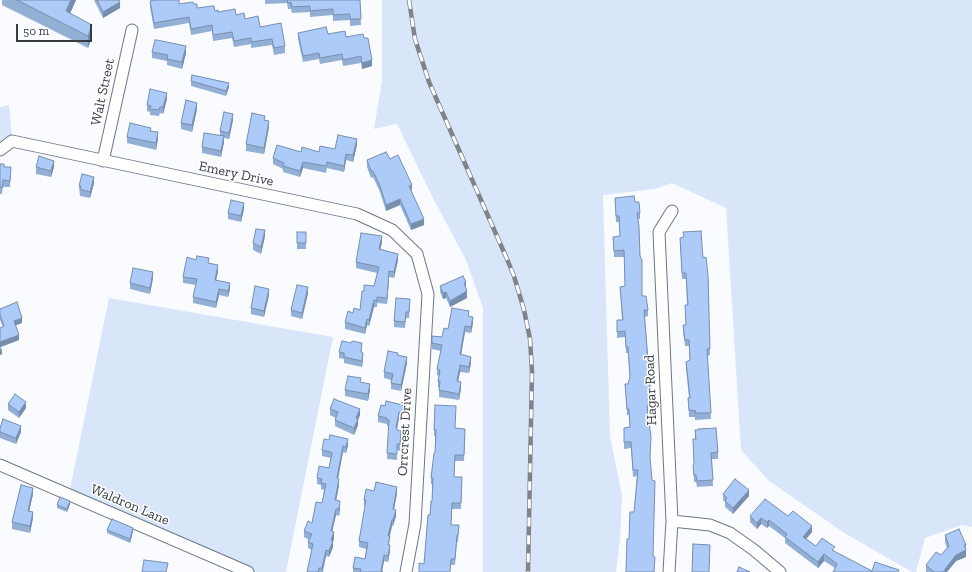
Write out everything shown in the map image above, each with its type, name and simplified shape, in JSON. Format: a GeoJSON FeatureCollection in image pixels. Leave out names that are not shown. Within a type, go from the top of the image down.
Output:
{"type":"FeatureCollection","features":[{"type":"Feature","properties":{"kind":"street","name":"Walt Street"},"geometry":{"type":"LineString","coordinates":[[103,161],[132,30]]}},
{"type":"Feature","properties":{"kind":"street","name":"Emery Drive"},"geometry":{"type":"LineString","coordinates":[[0,150],[12,141],[357,214],[392,230],[417,254],[428,294]]}},
{"type":"Feature","properties":{"kind":"street","name":"Hagar Road"},"geometry":{"type":"LineString","coordinates":[[669,572],[672,521],[660,232],[672,211]]}},
{"type":"Feature","properties":{"kind":"street","name":"Orrcrest Drive"},"geometry":{"type":"LineString","coordinates":[[406,572],[415,524],[428,294]]}},
{"type":"Feature","properties":{"kind":"street","name":"Waldron Lane"},"geometry":{"type":"LineString","coordinates":[[0,464],[248,572]]}},
{"type":"Feature","properties":{"kind":"street"},"geometry":{"type":"LineString","coordinates":[[672,521],[710,525],[730,532],[780,572]]}},
{"type":"Feature","properties":{"kind":"shaded area"},"geometry":{"type":"Polygon","coordinates":[[[382,0],[972,0],[972,527],[962,525],[925,538],[916,572],[912,572],[846,534],[769,481],[741,450],[726,208],[672,183],[655,189],[603,195],[610,437],[622,495],[620,539],[616,572],[483,572],[483,308],[466,260],[433,198],[397,124],[374,129],[382,81],[382,0]]]}},
{"type":"Feature","properties":{"kind":"shaded area"},"geometry":{"type":"Polygon","coordinates":[[[9,105],[12,135],[0,143],[0,107],[9,105]]]}},
{"type":"Feature","properties":{"kind":"shaded area"},"geometry":{"type":"Polygon","coordinates":[[[109,298],[333,337],[286,572],[248,572],[69,494],[109,298]]]}},
{"type":"Feature","properties":{"kind":"building"},"geometry":{"type":"Polygon","coordinates":[[[17,0],[71,0],[66,11],[92,25],[88,36],[17,0]]]}},
{"type":"Feature","properties":{"kind":"building"},"geometry":{"type":"Polygon","coordinates":[[[97,0],[119,0],[120,2],[103,12],[97,0]]]}},
{"type":"Feature","properties":{"kind":"building"},"geometry":{"type":"Polygon","coordinates":[[[179,0],[179,4],[193,2],[194,4],[197,4],[197,8],[214,6],[215,11],[218,10],[218,12],[235,9],[236,15],[244,13],[245,19],[258,16],[260,27],[281,23],[285,46],[274,48],[272,39],[251,42],[251,38],[234,41],[232,32],[213,35],[212,25],[191,29],[189,17],[154,23],[150,1],[179,0]]]}},
{"type":"Feature","properties":{"kind":"building"},"geometry":{"type":"Polygon","coordinates":[[[287,0],[360,0],[361,19],[350,19],[350,14],[333,15],[333,9],[310,11],[310,6],[292,7],[291,2],[288,3],[287,0]]]}},
{"type":"Feature","properties":{"kind":"building"},"geometry":{"type":"Polygon","coordinates":[[[326,27],[328,34],[345,31],[346,37],[363,34],[364,38],[368,38],[372,60],[362,63],[361,56],[343,60],[342,54],[320,58],[319,53],[303,56],[298,33],[326,27]]]}},
{"type":"Feature","properties":{"kind":"building"},"geometry":{"type":"Polygon","coordinates":[[[155,40],[186,46],[182,62],[167,59],[168,55],[152,52],[155,40]]]}},
{"type":"Feature","properties":{"kind":"building"},"geometry":{"type":"Polygon","coordinates":[[[192,75],[229,83],[226,91],[191,81],[192,75]]]}},
{"type":"Feature","properties":{"kind":"building"},"geometry":{"type":"Polygon","coordinates":[[[150,89],[167,93],[163,107],[160,107],[159,110],[150,109],[151,106],[147,105],[150,89]]]}},
{"type":"Feature","properties":{"kind":"building"},"geometry":{"type":"Polygon","coordinates":[[[186,100],[197,103],[192,125],[181,123],[186,100]]]}},
{"type":"Feature","properties":{"kind":"building"},"geometry":{"type":"Polygon","coordinates":[[[224,112],[233,114],[229,133],[220,131],[224,112]]]}},
{"type":"Feature","properties":{"kind":"building"},"geometry":{"type":"Polygon","coordinates":[[[252,113],[265,116],[264,120],[269,121],[264,148],[246,144],[252,113]]]}},
{"type":"Feature","properties":{"kind":"building"},"geometry":{"type":"Polygon","coordinates":[[[130,123],[151,128],[150,131],[158,132],[156,143],[127,137],[130,123]]]}},
{"type":"Feature","properties":{"kind":"building"},"geometry":{"type":"Polygon","coordinates":[[[204,133],[224,136],[221,151],[202,147],[204,133]]]}},
{"type":"Feature","properties":{"kind":"building"},"geometry":{"type":"Polygon","coordinates":[[[338,135],[357,139],[353,155],[346,154],[344,166],[327,162],[326,166],[303,162],[300,171],[283,166],[284,163],[273,158],[277,145],[301,152],[302,147],[319,152],[320,146],[335,149],[338,135]]]}},
{"type":"Feature","properties":{"kind":"building"},"geometry":{"type":"Polygon","coordinates":[[[386,152],[390,159],[398,155],[412,185],[409,186],[424,219],[411,224],[400,199],[386,205],[380,186],[373,171],[371,171],[367,160],[386,152]]]}},
{"type":"Feature","properties":{"kind":"building"},"geometry":{"type":"Polygon","coordinates":[[[39,156],[54,161],[51,171],[36,167],[39,156]]]}},
{"type":"Feature","properties":{"kind":"building"},"geometry":{"type":"Polygon","coordinates":[[[0,164],[4,164],[4,167],[11,167],[10,181],[3,180],[2,188],[0,187],[0,164]]]}},
{"type":"Feature","properties":{"kind":"building"},"geometry":{"type":"Polygon","coordinates":[[[82,174],[94,177],[90,192],[80,189],[81,186],[79,186],[82,174]]]}},
{"type":"Feature","properties":{"kind":"building"},"geometry":{"type":"Polygon","coordinates":[[[634,196],[635,202],[639,202],[640,213],[637,213],[640,256],[642,260],[642,296],[646,296],[648,310],[644,310],[651,398],[648,397],[649,406],[647,406],[651,437],[650,457],[652,480],[655,481],[654,572],[626,572],[630,512],[634,512],[638,470],[633,470],[631,442],[624,442],[624,428],[630,427],[625,384],[628,384],[630,377],[628,347],[626,347],[625,331],[617,332],[617,320],[623,320],[620,287],[625,286],[624,250],[614,251],[613,237],[620,236],[619,216],[616,216],[615,198],[634,196]]]}},
{"type":"Feature","properties":{"kind":"building"},"geometry":{"type":"Polygon","coordinates":[[[231,200],[244,203],[241,216],[228,213],[231,200]]]}},
{"type":"Feature","properties":{"kind":"building"},"geometry":{"type":"Polygon","coordinates":[[[256,229],[265,230],[261,247],[253,243],[256,229]]]}},
{"type":"Feature","properties":{"kind":"building"},"geometry":{"type":"Polygon","coordinates":[[[701,231],[703,258],[706,257],[708,275],[710,349],[707,349],[711,413],[695,413],[696,411],[689,410],[688,398],[690,398],[686,362],[690,360],[689,340],[685,340],[683,325],[686,325],[685,305],[688,305],[686,273],[682,273],[680,238],[684,237],[683,232],[701,231]]]}},
{"type":"Feature","properties":{"kind":"building"},"geometry":{"type":"Polygon","coordinates":[[[297,232],[306,232],[306,243],[297,243],[297,232]]]}},
{"type":"Feature","properties":{"kind":"building"},"geometry":{"type":"Polygon","coordinates":[[[361,233],[382,236],[379,249],[398,254],[394,272],[389,271],[387,298],[377,297],[377,301],[374,300],[369,320],[367,319],[365,328],[345,322],[348,311],[353,313],[354,308],[360,310],[364,285],[374,286],[379,267],[356,262],[361,233]]]}},
{"type":"Feature","properties":{"kind":"building"},"geometry":{"type":"Polygon","coordinates":[[[197,256],[209,258],[208,263],[218,265],[215,280],[230,283],[228,291],[219,289],[216,302],[193,297],[197,279],[183,277],[187,257],[196,260],[197,256]]]}},
{"type":"Feature","properties":{"kind":"building"},"geometry":{"type":"Polygon","coordinates":[[[133,268],[153,272],[150,288],[130,283],[133,268]]]}},
{"type":"Feature","properties":{"kind":"building"},"geometry":{"type":"Polygon","coordinates":[[[463,276],[466,282],[464,283],[467,291],[450,301],[446,292],[443,293],[440,286],[463,276]]]}},
{"type":"Feature","properties":{"kind":"building"},"geometry":{"type":"Polygon","coordinates":[[[297,285],[308,287],[302,313],[291,310],[297,285]]]}},
{"type":"Feature","properties":{"kind":"building"},"geometry":{"type":"Polygon","coordinates":[[[255,286],[269,289],[264,311],[251,308],[255,286]]]}},
{"type":"Feature","properties":{"kind":"building"},"geometry":{"type":"Polygon","coordinates":[[[396,298],[410,299],[409,312],[406,312],[405,322],[394,321],[396,298]]]}},
{"type":"Feature","properties":{"kind":"building"},"geometry":{"type":"Polygon","coordinates":[[[17,302],[22,318],[14,321],[19,335],[0,342],[0,328],[4,326],[0,315],[0,309],[17,302]]]}},
{"type":"Feature","properties":{"kind":"building"},"geometry":{"type":"Polygon","coordinates":[[[452,308],[469,311],[468,316],[473,317],[471,327],[465,326],[460,354],[471,357],[469,367],[460,365],[457,381],[461,382],[459,394],[439,390],[440,381],[438,381],[440,370],[437,369],[442,345],[432,343],[432,336],[442,337],[444,328],[448,329],[452,308]]]}},
{"type":"Feature","properties":{"kind":"building"},"geometry":{"type":"Polygon","coordinates":[[[342,341],[362,343],[362,361],[344,357],[344,353],[339,352],[342,341]]]}},
{"type":"Feature","properties":{"kind":"building"},"geometry":{"type":"Polygon","coordinates":[[[388,351],[407,357],[401,385],[391,383],[393,374],[384,372],[388,351]]]}},
{"type":"Feature","properties":{"kind":"building"},"geometry":{"type":"Polygon","coordinates":[[[348,376],[361,378],[360,382],[370,384],[368,394],[345,390],[348,376]]]}},
{"type":"Feature","properties":{"kind":"building"},"geometry":{"type":"Polygon","coordinates":[[[15,394],[26,402],[19,412],[8,404],[15,394]]]}},
{"type":"Feature","properties":{"kind":"building"},"geometry":{"type":"Polygon","coordinates":[[[334,399],[360,409],[354,428],[335,420],[338,412],[330,409],[334,399]]]}},
{"type":"Feature","properties":{"kind":"building"},"geometry":{"type":"Polygon","coordinates":[[[386,401],[403,405],[402,413],[399,412],[396,428],[397,430],[401,431],[400,444],[397,444],[397,454],[387,453],[389,420],[378,416],[381,405],[385,406],[386,401]]]}},
{"type":"Feature","properties":{"kind":"building"},"geometry":{"type":"Polygon","coordinates":[[[435,405],[456,406],[455,428],[465,429],[464,455],[455,455],[454,477],[462,477],[461,503],[452,503],[451,525],[459,525],[455,559],[451,559],[450,572],[419,572],[419,563],[424,564],[428,515],[430,515],[432,501],[433,478],[431,478],[435,453],[436,430],[434,430],[435,405]]]}},
{"type":"Feature","properties":{"kind":"building"},"geometry":{"type":"Polygon","coordinates":[[[3,419],[21,426],[16,438],[0,432],[3,419]]]}},
{"type":"Feature","properties":{"kind":"building"},"geometry":{"type":"Polygon","coordinates":[[[716,428],[718,452],[711,453],[713,480],[697,481],[696,475],[694,475],[693,465],[693,439],[696,439],[695,430],[716,428]]]}},
{"type":"Feature","properties":{"kind":"building"},"geometry":{"type":"Polygon","coordinates":[[[330,435],[348,439],[346,447],[343,446],[337,478],[339,479],[335,500],[340,501],[339,509],[336,509],[331,531],[334,532],[331,540],[333,541],[329,551],[326,550],[322,568],[319,568],[318,572],[307,572],[313,544],[308,542],[312,534],[304,531],[308,521],[312,523],[316,502],[322,503],[326,484],[321,483],[322,479],[317,478],[319,466],[329,468],[332,453],[322,450],[324,439],[329,440],[330,435]]]}},
{"type":"Feature","properties":{"kind":"building"},"geometry":{"type":"Polygon","coordinates":[[[735,479],[749,490],[733,508],[725,501],[727,498],[723,494],[735,479]]]}},
{"type":"Feature","properties":{"kind":"building"},"geometry":{"type":"Polygon","coordinates":[[[376,482],[397,487],[393,509],[396,510],[388,536],[390,536],[388,545],[390,545],[388,556],[384,555],[381,571],[383,572],[360,572],[361,569],[353,568],[355,557],[365,559],[368,543],[359,541],[366,500],[364,500],[366,489],[374,491],[376,482]]]}},
{"type":"Feature","properties":{"kind":"building"},"geometry":{"type":"Polygon","coordinates":[[[21,485],[33,488],[28,511],[33,512],[30,526],[12,522],[21,485]]]}},
{"type":"Feature","properties":{"kind":"building"},"geometry":{"type":"Polygon","coordinates":[[[60,497],[70,501],[67,509],[57,505],[60,497]]]}},
{"type":"Feature","properties":{"kind":"building"},"geometry":{"type":"Polygon","coordinates":[[[765,499],[788,516],[793,511],[812,526],[803,537],[816,546],[822,538],[835,547],[832,550],[872,571],[875,562],[899,570],[898,572],[833,572],[837,564],[824,554],[818,562],[785,537],[787,534],[769,520],[767,522],[761,518],[757,523],[750,516],[765,499]]]}},
{"type":"Feature","properties":{"kind":"building"},"geometry":{"type":"Polygon","coordinates":[[[112,519],[133,528],[130,539],[107,530],[112,519]]]}},
{"type":"Feature","properties":{"kind":"building"},"geometry":{"type":"Polygon","coordinates":[[[959,529],[966,545],[964,545],[966,550],[956,555],[943,572],[934,572],[926,565],[936,552],[941,555],[949,546],[945,535],[959,529]]]}},
{"type":"Feature","properties":{"kind":"building"},"geometry":{"type":"Polygon","coordinates":[[[693,544],[710,545],[709,572],[692,572],[693,544]]]}},
{"type":"Feature","properties":{"kind":"building"},"geometry":{"type":"Polygon","coordinates":[[[144,560],[168,563],[166,572],[142,572],[144,560]]]}},
{"type":"Feature","properties":{"kind":"building"},"geometry":{"type":"Polygon","coordinates":[[[739,567],[750,572],[737,572],[739,567]]]}},
{"type":"Feature","properties":{"kind":"railway"},"geometry":{"type":"LineString","coordinates":[[409,0],[415,39],[429,82],[507,259],[514,276],[524,310],[530,339],[532,371],[528,572]]}}]}
